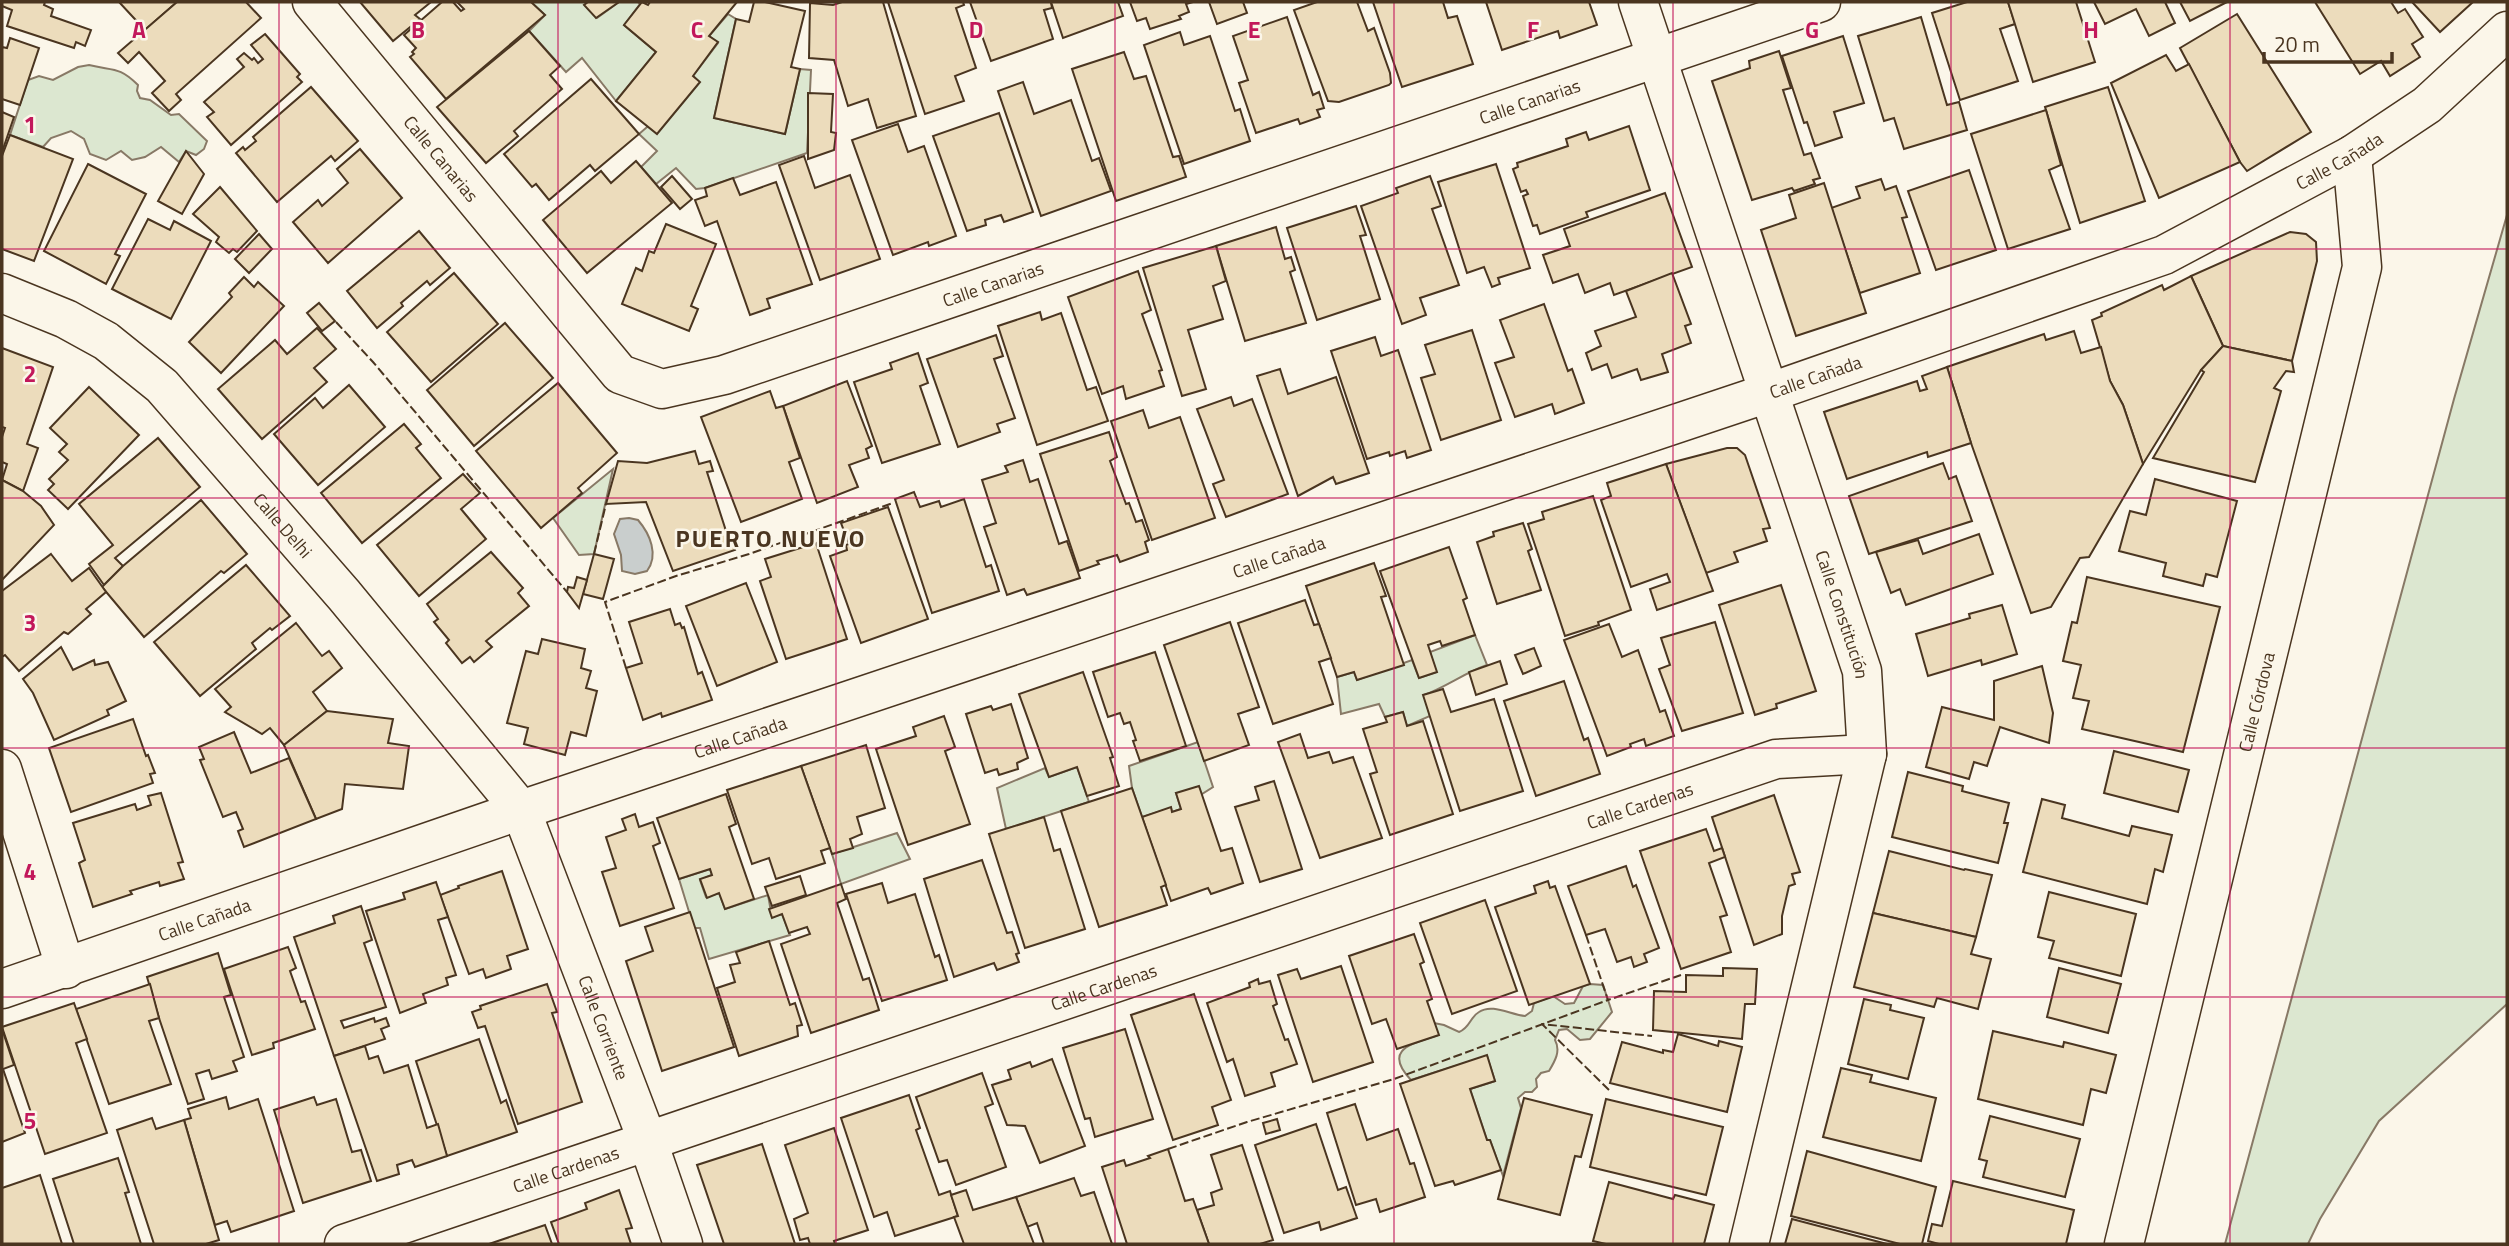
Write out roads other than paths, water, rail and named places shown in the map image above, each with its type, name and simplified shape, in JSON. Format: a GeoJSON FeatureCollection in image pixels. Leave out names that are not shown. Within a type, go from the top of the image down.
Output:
{"type":"FeatureCollection","features":[{"type":"Feature","properties":{"kind":"street","name":"Calle Canarias"},"geometry":{"type":"LineString","coordinates":[[312,2],[620,374],[662,389],[724,375],[1821,2]]}},
{"type":"Feature","properties":{"kind":"street","name":"Calle Constitución"},"geometry":{"type":"LineString","coordinates":[[1638,2],[1862,671],[1867,754],[1749,1244]]}},
{"type":"Feature","properties":{"kind":"street","name":"Calle Cañada"},"geometry":{"type":"LineString","coordinates":[[2,989],[521,810],[1768,393],[2164,255],[2352,155],[2427,105],[2507,31]]}},
{"type":"Feature","properties":{"kind":"street","name":"Calle Córdova"},"geometry":{"type":"LineString","coordinates":[[2124,1244],[2361,267],[2352,155]]}},
{"type":"Feature","properties":{"kind":"street","name":"Calle Delhi"},"geometry":{"type":"LineString","coordinates":[[2,293],[66,319],[106,341],[162,386],[344,596],[521,810]]}},
{"type":"Feature","properties":{"kind":"street","name":"Calle Cardenas"},"geometry":{"type":"LineString","coordinates":[[344,1244],[1776,759],[1867,754]]}},
{"type":"Feature","properties":{"kind":"street"},"geometry":{"type":"LineString","coordinates":[[2,769],[66,969]]}},
{"type":"Feature","properties":{"kind":"street","name":"Calle Corriente"},"geometry":{"type":"LineString","coordinates":[[521,810],[648,1142],[683,1244]]}},
{"type":"Feature","properties":{"kind":"district","name":"PUERTO NUEVO"},"geometry":{"type":"Point","coordinates":[771,538]}}]}
